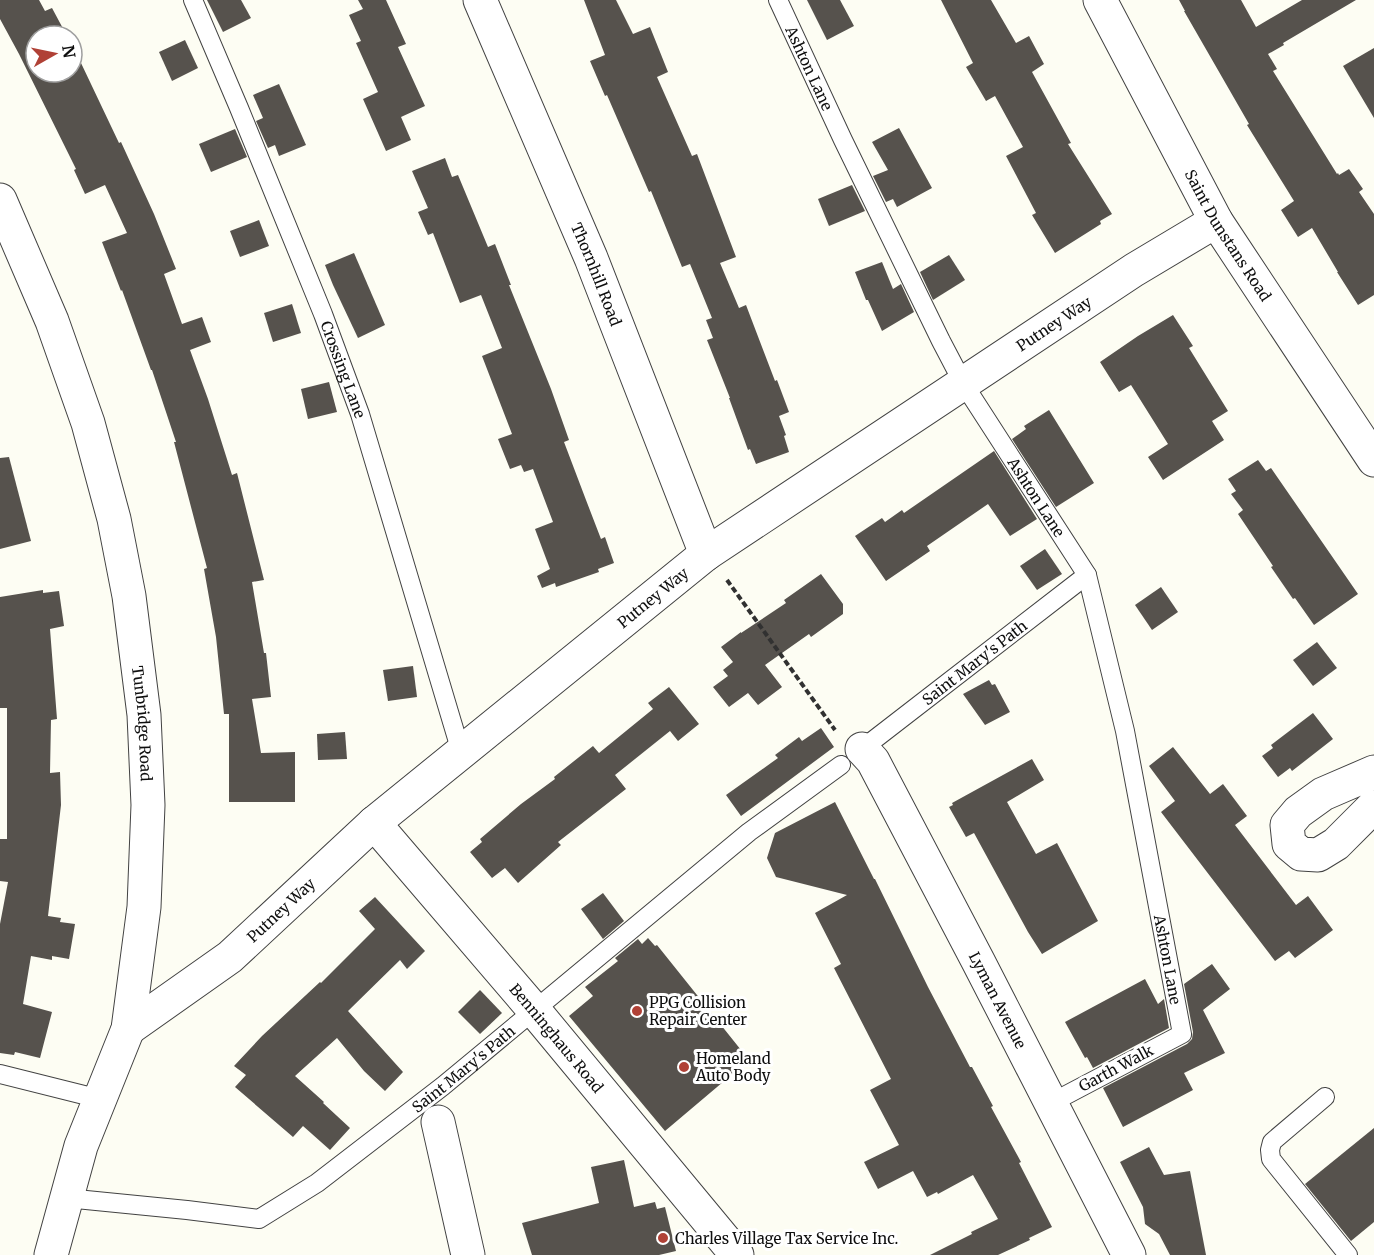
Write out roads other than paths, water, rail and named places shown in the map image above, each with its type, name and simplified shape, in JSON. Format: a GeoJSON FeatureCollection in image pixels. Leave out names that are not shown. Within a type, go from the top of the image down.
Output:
{"type":"FeatureCollection","features":[{"type":"Feature","properties":{"kind":"street","name":"Thornhill Road"},"geometry":{"type":"LineString","coordinates":[[480,0],[591,258],[715,565]]}},
{"type":"Feature","properties":{"kind":"street","name":"Saint Dunstans Road"},"geometry":{"type":"LineString","coordinates":[[1100,0],[1216,221],[1374,460]]}},
{"type":"Feature","properties":{"kind":"street","name":"Tunbridge Road"},"geometry":{"type":"LineString","coordinates":[[0,200],[52,321],[88,423],[114,519],[129,596],[144,715],[148,806],[144,907],[128,1029],[81,1146],[51,1255]]}},
{"type":"Feature","properties":{"kind":"street","name":"Putney Way"},"geometry":{"type":"LineString","coordinates":[[128,1029],[230,957],[374,824],[461,753],[963,383],[1134,270],[1216,221]]}},
{"type":"Feature","properties":{"kind":"street","name":"Lyman Avenue"},"geometry":{"type":"LineString","coordinates":[[848,750],[873,761],[1129,1255]]}},
{"type":"Feature","properties":{"kind":"street"},"geometry":{"type":"LineString","coordinates":[[1374,772],[1323,794],[1298,812],[1287,825],[1289,844],[1301,854],[1318,855],[1336,844],[1374,806]]}},
{"type":"Feature","properties":{"kind":"street","name":"Benninghaus Road"},"geometry":{"type":"LineString","coordinates":[[374,824],[534,1010],[738,1255]]}},
{"type":"Feature","properties":{"kind":"street"},"geometry":{"type":"LineString","coordinates":[[438,1122],[468,1255]]}},
{"type":"Feature","properties":{"kind":"lane","name":"Crossing Lane"},"geometry":{"type":"LineString","coordinates":[[193,0],[314,293],[360,414],[461,753]]}},
{"type":"Feature","properties":{"kind":"lane","name":"Ashton Lane"},"geometry":{"type":"LineString","coordinates":[[778,0],[940,341],[963,383],[1087,575],[1125,731],[1182,1034]]}},
{"type":"Feature","properties":{"kind":"lane","name":"Saint Mary's Path"},"geometry":{"type":"LineString","coordinates":[[66,1198],[259,1219],[317,1183],[443,1086],[848,750],[1087,575]]}},
{"type":"Feature","properties":{"kind":"lane","name":"Garth Walk"},"geometry":{"type":"LineString","coordinates":[[1051,1103],[1182,1034]]}},
{"type":"Feature","properties":{"kind":"lane"},"geometry":{"type":"LineString","coordinates":[[0,1074],[100,1099]]}},
{"type":"Feature","properties":{"kind":"lane"},"geometry":{"type":"LineString","coordinates":[[1325,1097],[1272,1142],[1271,1160],[1348,1255]]}},
{"type":"Feature","properties":{"kind":"place","name":"PPG Collision Repair Center"},"geometry":{"type":"Point","coordinates":[637,1011]}},
{"type":"Feature","properties":{"kind":"place","name":"Homeland Auto Body"},"geometry":{"type":"Point","coordinates":[684,1067]}},
{"type":"Feature","properties":{"kind":"place","name":"Charles Village Tax Service Inc."},"geometry":{"type":"Point","coordinates":[663,1238]}}]}
